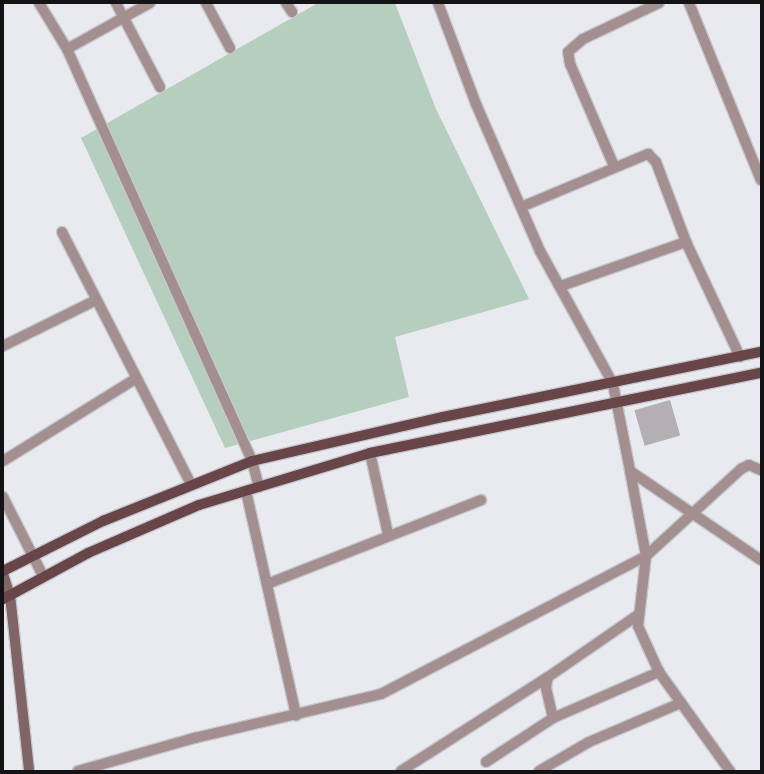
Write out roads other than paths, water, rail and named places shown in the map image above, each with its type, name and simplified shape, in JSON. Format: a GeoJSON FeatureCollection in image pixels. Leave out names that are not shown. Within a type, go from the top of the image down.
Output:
{"type":"FeatureCollection","features":[{"type":"Feature","properties":{"kind":"main road"},"geometry":{"type":"LineString","coordinates":[[3,571],[190,484],[252,461],[443,417],[613,384],[761,352]]}},
{"type":"Feature","properties":{"kind":"main road"},"geometry":{"type":"LineString","coordinates":[[7,597],[44,576],[120,538],[199,505],[370,453],[617,404],[761,373]]}},
{"type":"Feature","properties":{"kind":"street"},"geometry":{"type":"LineString","coordinates":[[39,3],[66,49],[252,461],[259,487]]}},
{"type":"Feature","properties":{"kind":"street"},"geometry":{"type":"LineString","coordinates":[[116,3],[160,87]]}},
{"type":"Feature","properties":{"kind":"street"},"geometry":{"type":"LineString","coordinates":[[66,49],[150,3]]}},
{"type":"Feature","properties":{"kind":"street"},"geometry":{"type":"LineString","coordinates":[[206,3],[230,48]]}},
{"type":"Feature","properties":{"kind":"street"},"geometry":{"type":"LineString","coordinates":[[286,3],[292,12]]}},
{"type":"Feature","properties":{"kind":"street"},"geometry":{"type":"LineString","coordinates":[[438,3],[521,207],[613,384],[646,556],[638,616],[643,640],[659,672],[730,771]]}},
{"type":"Feature","properties":{"kind":"street"},"geometry":{"type":"LineString","coordinates":[[614,166],[570,64],[568,52],[583,39],[659,3]]}},
{"type":"Feature","properties":{"kind":"street"},"geometry":{"type":"LineString","coordinates":[[690,3],[761,180]]}},
{"type":"Feature","properties":{"kind":"street"},"geometry":{"type":"LineString","coordinates":[[521,207],[642,155],[653,157],[686,242],[740,357]]}},
{"type":"Feature","properties":{"kind":"street"},"geometry":{"type":"LineString","coordinates":[[62,232],[135,379],[190,484]]}},
{"type":"Feature","properties":{"kind":"street"},"geometry":{"type":"LineString","coordinates":[[561,286],[686,242]]}},
{"type":"Feature","properties":{"kind":"street"},"geometry":{"type":"LineString","coordinates":[[4,342],[96,300]]}},
{"type":"Feature","properties":{"kind":"street"},"geometry":{"type":"LineString","coordinates":[[3,461],[135,379]]}},
{"type":"Feature","properties":{"kind":"street"},"geometry":{"type":"LineString","coordinates":[[370,453],[388,534]]}},
{"type":"Feature","properties":{"kind":"street"},"geometry":{"type":"LineString","coordinates":[[78,771],[381,694],[646,556],[689,514],[742,469],[749,465],[761,470]]}},
{"type":"Feature","properties":{"kind":"street"},"geometry":{"type":"LineString","coordinates":[[630,471],[689,514],[761,560]]}},
{"type":"Feature","properties":{"kind":"street"},"geometry":{"type":"LineString","coordinates":[[246,491],[296,715]]}},
{"type":"Feature","properties":{"kind":"street"},"geometry":{"type":"LineString","coordinates":[[3,497],[44,576]]}},
{"type":"Feature","properties":{"kind":"street"},"geometry":{"type":"LineString","coordinates":[[267,584],[388,534],[481,500]]}},
{"type":"Feature","properties":{"kind":"street"},"geometry":{"type":"LineString","coordinates":[[3,574],[30,771]]}},
{"type":"Feature","properties":{"kind":"street"},"geometry":{"type":"LineString","coordinates":[[401,771],[638,616]]}},
{"type":"Feature","properties":{"kind":"street"},"geometry":{"type":"LineString","coordinates":[[486,762],[553,718],[659,672]]}},
{"type":"Feature","properties":{"kind":"street"},"geometry":{"type":"LineString","coordinates":[[548,676],[546,687],[553,718]]}},
{"type":"Feature","properties":{"kind":"street"},"geometry":{"type":"LineString","coordinates":[[539,771],[594,740],[681,703]]}}]}
